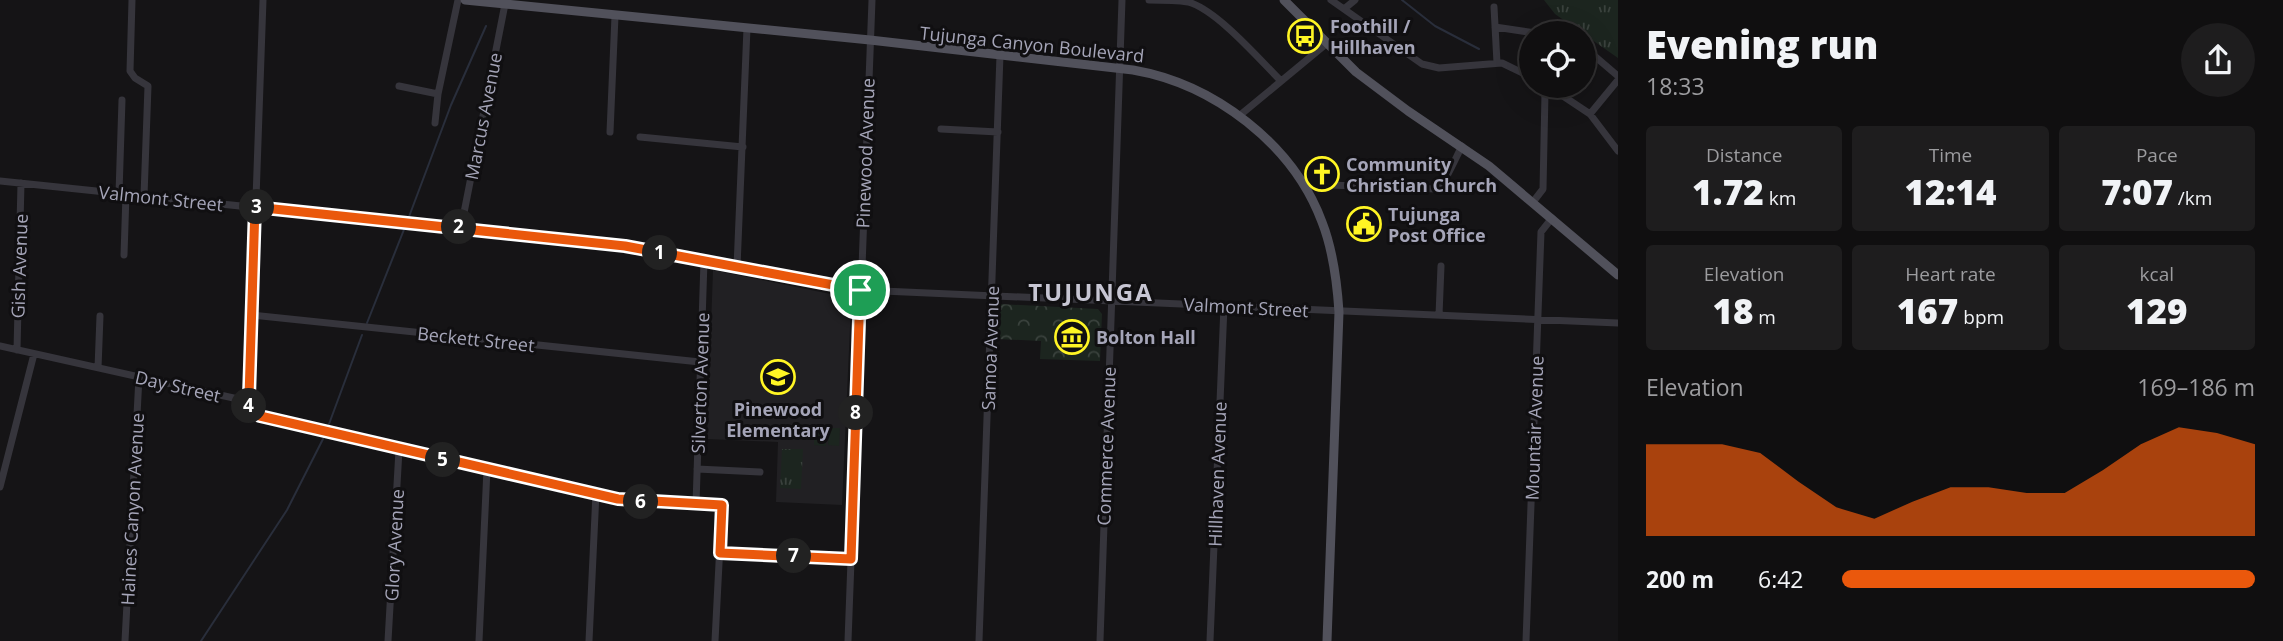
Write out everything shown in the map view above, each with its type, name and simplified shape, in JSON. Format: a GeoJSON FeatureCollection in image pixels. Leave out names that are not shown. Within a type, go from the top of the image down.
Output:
{"type":"FeatureCollection","features":[{"type":"Feature","properties":{"kind":"main road","name":"Tujunga Canyon Boulevard"},"geometry":{"type":"LineString","coordinates":[[465,0],[870,40],[1148,73],[1177,81],[1239,116],[1269,141],[1303,184],[1322,220],[1335,274],[1339,312],[1327,641]]}},
{"type":"Feature","properties":{"kind":"main road"},"geometry":{"type":"LineString","coordinates":[[1284,0],[1356,72],[1382,93],[1462,146],[1618,275]]}},
{"type":"Feature","properties":{"kind":"street"},"geometry":{"type":"LineString","coordinates":[[132,0],[130,71],[135,78],[148,86],[144,196]]}},
{"type":"Feature","properties":{"kind":"street"},"geometry":{"type":"LineString","coordinates":[[247,403],[263,0]]}},
{"type":"Feature","properties":{"kind":"street"},"geometry":{"type":"LineString","coordinates":[[435,122],[438,94],[458,0]]}},
{"type":"Feature","properties":{"kind":"street","name":"Pinewood Avenue"},"geometry":{"type":"LineString","coordinates":[[848,641],[872,0]]}},
{"type":"Feature","properties":{"kind":"street","name":"Commerce Avenue"},"geometry":{"type":"LineString","coordinates":[[1100,641],[1122,0]]}},
{"type":"Feature","properties":{"kind":"street"},"geometry":{"type":"LineString","coordinates":[[1149,0],[1194,4],[1228,29],[1281,81]]}},
{"type":"Feature","properties":{"kind":"street"},"geometry":{"type":"LineString","coordinates":[[1331,0],[1422,64],[1439,68],[1497,63],[1519,71]]}},
{"type":"Feature","properties":{"kind":"street"},"geometry":{"type":"LineString","coordinates":[[1344,9],[1355,0]]}},
{"type":"Feature","properties":{"kind":"street","name":"Marcus Avenue"},"geometry":{"type":"LineString","coordinates":[[461,228],[505,4]]}},
{"type":"Feature","properties":{"kind":"street"},"geometry":{"type":"LineString","coordinates":[[1494,7],[1497,63]]}},
{"type":"Feature","properties":{"kind":"street"},"geometry":{"type":"LineString","coordinates":[[610,132],[615,16]]}},
{"type":"Feature","properties":{"kind":"street"},"geometry":{"type":"LineString","coordinates":[[1495,27],[1519,31]]}},
{"type":"Feature","properties":{"kind":"street"},"geometry":{"type":"LineString","coordinates":[[737,267],[747,28]]}},
{"type":"Feature","properties":{"kind":"street"},"geometry":{"type":"LineString","coordinates":[[1239,116],[1326,44]]}},
{"type":"Feature","properties":{"kind":"street","name":"Samoa Avenue"},"geometry":{"type":"LineString","coordinates":[[979,641],[1000,55]]}},
{"type":"Feature","properties":{"kind":"street"},"geometry":{"type":"LineString","coordinates":[[1590,114],[1618,78],[1596,58]]}},
{"type":"Feature","properties":{"kind":"street"},"geometry":{"type":"LineString","coordinates":[[399,86],[438,94]]}},
{"type":"Feature","properties":{"kind":"street"},"geometry":{"type":"LineString","coordinates":[[1533,202],[1543,189],[1545,98]]}},
{"type":"Feature","properties":{"kind":"street"},"geometry":{"type":"LineString","coordinates":[[1566,98],[1590,114],[1618,151]]}},
{"type":"Feature","properties":{"kind":"street"},"geometry":{"type":"LineString","coordinates":[[122,100],[124,255]]}},
{"type":"Feature","properties":{"kind":"street"},"geometry":{"type":"LineString","coordinates":[[941,130],[998,132]]}},
{"type":"Feature","properties":{"kind":"street"},"geometry":{"type":"LineString","coordinates":[[640,137],[743,147]]}},
{"type":"Feature","properties":{"kind":"street"},"geometry":{"type":"LineString","coordinates":[[1303,184],[1437,189],[1443,185],[1446,174],[1462,146]]}},
{"type":"Feature","properties":{"kind":"street","name":"Valmont Street"},"geometry":{"type":"LineString","coordinates":[[0,181],[625,246],[860,290],[1618,323]]}},
{"type":"Feature","properties":{"kind":"street","name":"Gish Avenue"},"geometry":{"type":"LineString","coordinates":[[17,350],[22,183]]}},
{"type":"Feature","properties":{"kind":"street","name":"Mountair Avenue"},"geometry":{"type":"LineString","coordinates":[[1526,641],[1541,232],[1552,218]]}},
{"type":"Feature","properties":{"kind":"street","name":"Silverton Avenue"},"geometry":{"type":"LineString","coordinates":[[696,504],[704,261]]}},
{"type":"Feature","properties":{"kind":"street"},"geometry":{"type":"LineString","coordinates":[[1439,315],[1441,266]]}},
{"type":"Feature","properties":{"kind":"street","name":"Hillhaven Avenue"},"geometry":{"type":"LineString","coordinates":[[1210,641],[1224,306]]}},
{"type":"Feature","properties":{"kind":"street","name":"Beckett Street"},"geometry":{"type":"LineString","coordinates":[[252,315],[700,362]]}},
{"type":"Feature","properties":{"kind":"street"},"geometry":{"type":"LineString","coordinates":[[98,368],[100,316]]}},
{"type":"Feature","properties":{"kind":"street","name":"Day Street"},"geometry":{"type":"LineString","coordinates":[[0,346],[247,403],[260,416],[399,450],[634,501],[722,505],[720,553]]}},
{"type":"Feature","properties":{"kind":"street"},"geometry":{"type":"LineString","coordinates":[[0,486],[34,354]]}},
{"type":"Feature","properties":{"kind":"street","name":"Haines Canyon Avenue"},"geometry":{"type":"LineString","coordinates":[[125,641],[139,377]]}},
{"type":"Feature","properties":{"kind":"street","name":"Glory Avenue"},"geometry":{"type":"LineString","coordinates":[[388,641],[399,450]]}},
{"type":"Feature","properties":{"kind":"street"},"geometry":{"type":"LineString","coordinates":[[479,641],[487,469]]}},
{"type":"Feature","properties":{"kind":"street"},"geometry":{"type":"LineString","coordinates":[[697,469],[760,472]]}},
{"type":"Feature","properties":{"kind":"street"},"geometry":{"type":"LineString","coordinates":[[589,641],[596,493]]}},
{"type":"Feature","properties":{"kind":"street"},"geometry":{"type":"LineString","coordinates":[[715,641],[720,553],[851,559]]}},
{"type":"Feature","properties":{"kind":"shaded area","name":"Pinewood Elementary"},"geometry":{"type":"Polygon","coordinates":[[[713,270],[845,297],[851,305],[842,505],[776,502],[778,442],[707,439],[713,270]]]}},
{"type":"Feature","properties":{"kind":"green space"},"geometry":{"type":"Polygon","coordinates":[[[1544,0],[1618,0],[1618,58],[1596,43],[1596,21],[1565,21],[1555,14],[1544,0]]]}},
{"type":"Feature","properties":{"kind":"green space"},"geometry":{"type":"Polygon","coordinates":[[[1001,304],[1098,309],[1102,314],[1100,361],[1040,359],[1041,341],[997,339],[998,307],[1001,304]]]}},
{"type":"Feature","properties":{"kind":"green space"},"geometry":{"type":"Polygon","coordinates":[[[814,427],[826,428],[826,446],[814,445],[814,427]]]}},
{"type":"Feature","properties":{"kind":"green space"},"geometry":{"type":"Polygon","coordinates":[[[829,428],[840,428],[839,446],[828,445],[829,428]]]}},
{"type":"Feature","properties":{"kind":"green space"},"geometry":{"type":"Polygon","coordinates":[[[782,449],[803,449],[801,489],[780,488],[782,449]]]}},
{"type":"Feature","properties":{"kind":"waterway"},"geometry":{"type":"LineString","coordinates":[[1402,0],[1435,26],[1479,49]]}},
{"type":"Feature","properties":{"kind":"waterway"},"geometry":{"type":"LineString","coordinates":[[407,222],[451,105],[486,26]]}},
{"type":"Feature","properties":{"kind":"waterway"},"geometry":{"type":"LineString","coordinates":[[367,323],[405,227]]}},
{"type":"Feature","properties":{"kind":"waterway"},"geometry":{"type":"LineString","coordinates":[[329,424],[362,335]]}},
{"type":"Feature","properties":{"kind":"waterway"},"geometry":{"type":"LineString","coordinates":[[201,641],[287,510],[323,439]]}},
{"type":"Feature","properties":{"kind":"place","name":"Foothill / Hillhaven"},"geometry":{"type":"Point","coordinates":[1305,36]}},
{"type":"Feature","properties":{"kind":"place","name":"Community Christian Church"},"geometry":{"type":"Point","coordinates":[1322,174]}},
{"type":"Feature","properties":{"kind":"place","name":"Tujunga Post Office"},"geometry":{"type":"Point","coordinates":[1364,224]}},
{"type":"Feature","properties":{"kind":"place","name":"Bolton Hall"},"geometry":{"type":"Point","coordinates":[1072,337]}},
{"type":"Feature","properties":{"kind":"place","name":"Pinewood Elementary"},"geometry":{"type":"Point","coordinates":[778,377]}},
{"type":"Feature","properties":{"kind":"district","name":"TUJUNGA"},"geometry":{"type":"Point","coordinates":[1091,291]}},
{"type":"Feature","properties":{"kind":"route"},"geometry":{"type":"LineString","coordinates":[[255,207],[625,246],[860,290],[851,559],[720,553],[722,505],[618,499],[260,416],[247,403],[255,207]]}}]}
